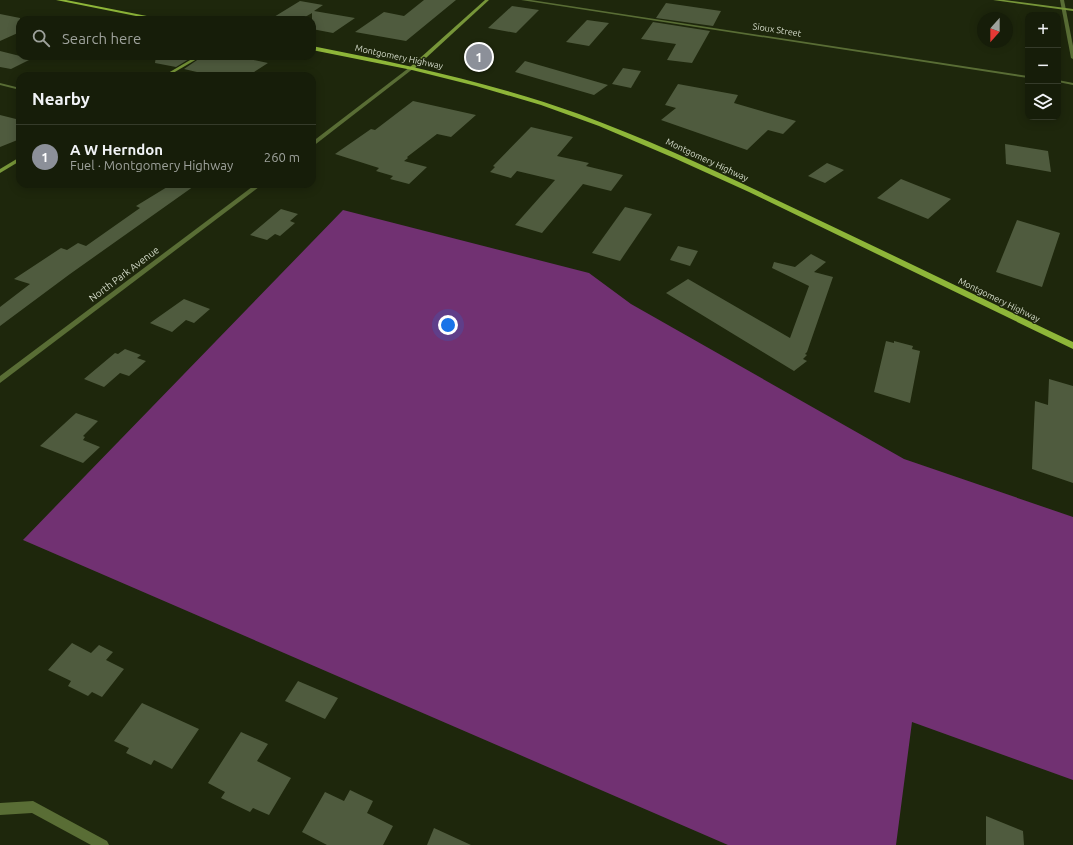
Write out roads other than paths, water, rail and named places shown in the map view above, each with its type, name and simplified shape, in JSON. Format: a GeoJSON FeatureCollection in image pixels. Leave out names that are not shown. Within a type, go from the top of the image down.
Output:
{"type":"FeatureCollection","features":[{"type":"Feature","properties":{"kind":"main road"},"geometry":{"type":"LineString","coordinates":[[58,0],[143,16]]}},
{"type":"Feature","properties":{"kind":"main road","name":"Montgomery Highway"},"geometry":{"type":"LineString","coordinates":[[316,49],[412,68],[493,88],[539,102],[643,141],[795,211],[1073,346]]}},
{"type":"Feature","properties":{"kind":"street"},"geometry":{"type":"LineString","coordinates":[[316,142],[412,68],[487,0]]}},
{"type":"Feature","properties":{"kind":"street","name":"Sioux Street"},"geometry":{"type":"LineString","coordinates":[[523,0],[1025,77]]}},
{"type":"Feature","properties":{"kind":"street"},"geometry":{"type":"LineString","coordinates":[[995,0],[1073,10]]}},
{"type":"Feature","properties":{"kind":"street"},"geometry":{"type":"LineString","coordinates":[[1062,0],[1073,58]]}},
{"type":"Feature","properties":{"kind":"street"},"geometry":{"type":"LineString","coordinates":[[172,72],[193,60]]}},
{"type":"Feature","properties":{"kind":"street"},"geometry":{"type":"LineString","coordinates":[[1061,82],[1073,84]]}},
{"type":"Feature","properties":{"kind":"street"},"geometry":{"type":"LineString","coordinates":[[0,84],[16,88]]}},
{"type":"Feature","properties":{"kind":"street"},"geometry":{"type":"LineString","coordinates":[[0,171],[16,161]]}},
{"type":"Feature","properties":{"kind":"street","name":"North Park Avenue"},"geometry":{"type":"LineString","coordinates":[[0,380],[255,188]]}},
{"type":"Feature","properties":{"kind":"street"},"geometry":{"type":"LineString","coordinates":[[0,809],[33,807],[104,845]]}},
{"type":"Feature","properties":{"kind":"place","name":"A W Herndon"},"geometry":{"type":"Point","coordinates":[479,57]}}]}
